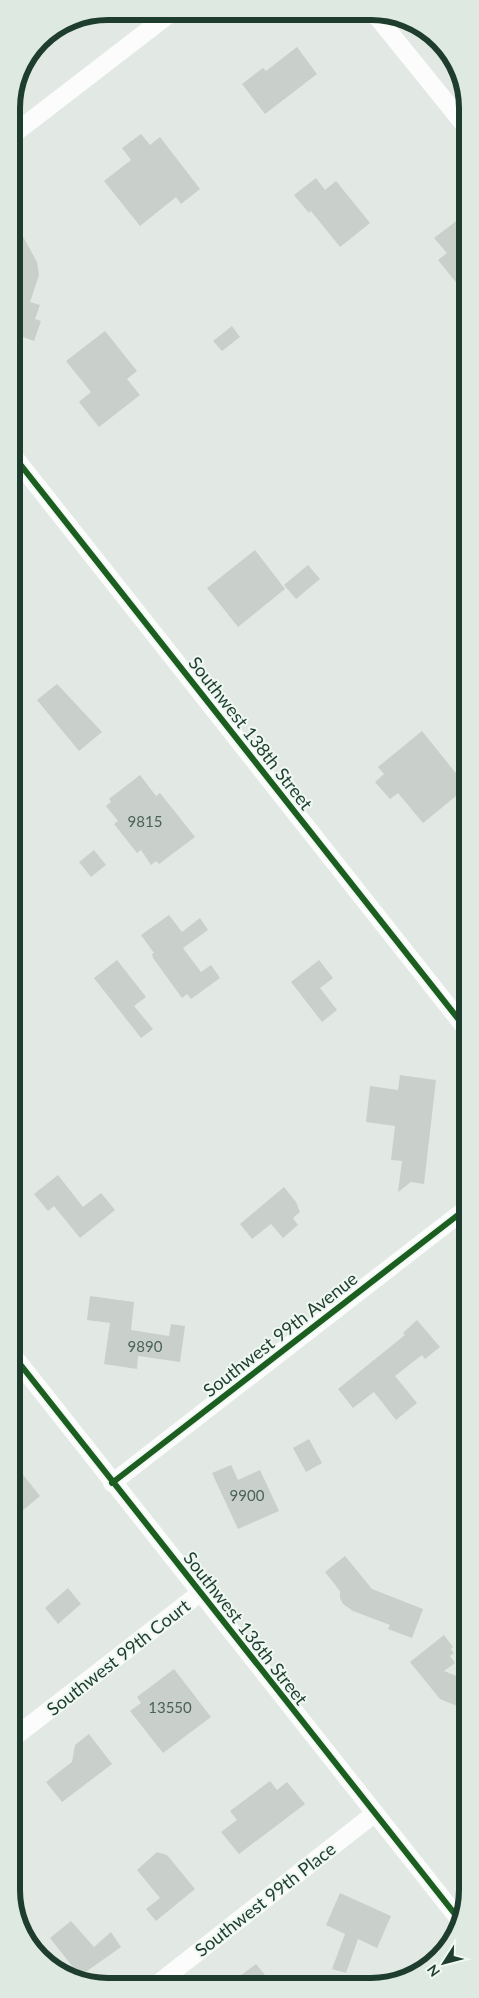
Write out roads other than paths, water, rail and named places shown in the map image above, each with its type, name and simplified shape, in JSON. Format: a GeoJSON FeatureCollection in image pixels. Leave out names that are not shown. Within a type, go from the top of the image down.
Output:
{"type":"FeatureCollection","features":[{"type":"Feature","properties":{"kind":"street"},"geometry":{"type":"LineString","coordinates":[[20,130],[162,20]]}},
{"type":"Feature","properties":{"kind":"street"},"geometry":{"type":"LineString","coordinates":[[380,21],[459,118]]}},
{"type":"Feature","properties":{"kind":"street","name":"Southwest 138th Street"},"geometry":{"type":"LineString","coordinates":[[20,464],[459,1020]]}},
{"type":"Feature","properties":{"kind":"street","name":"Southwest 99th Avenue"},"geometry":{"type":"LineString","coordinates":[[112,1483],[459,1214]]}},
{"type":"Feature","properties":{"kind":"street","name":"Southwest 136th Street"},"geometry":{"type":"LineString","coordinates":[[20,1376],[112,1483],[455,1915]]}},
{"type":"Feature","properties":{"kind":"street","name":"Southwest 99th Court"},"geometry":{"type":"LineString","coordinates":[[20,1733],[200,1593]]}},
{"type":"Feature","properties":{"kind":"street","name":"Southwest 99th Place"},"geometry":{"type":"LineString","coordinates":[[165,1978],[374,1814]]}}]}
